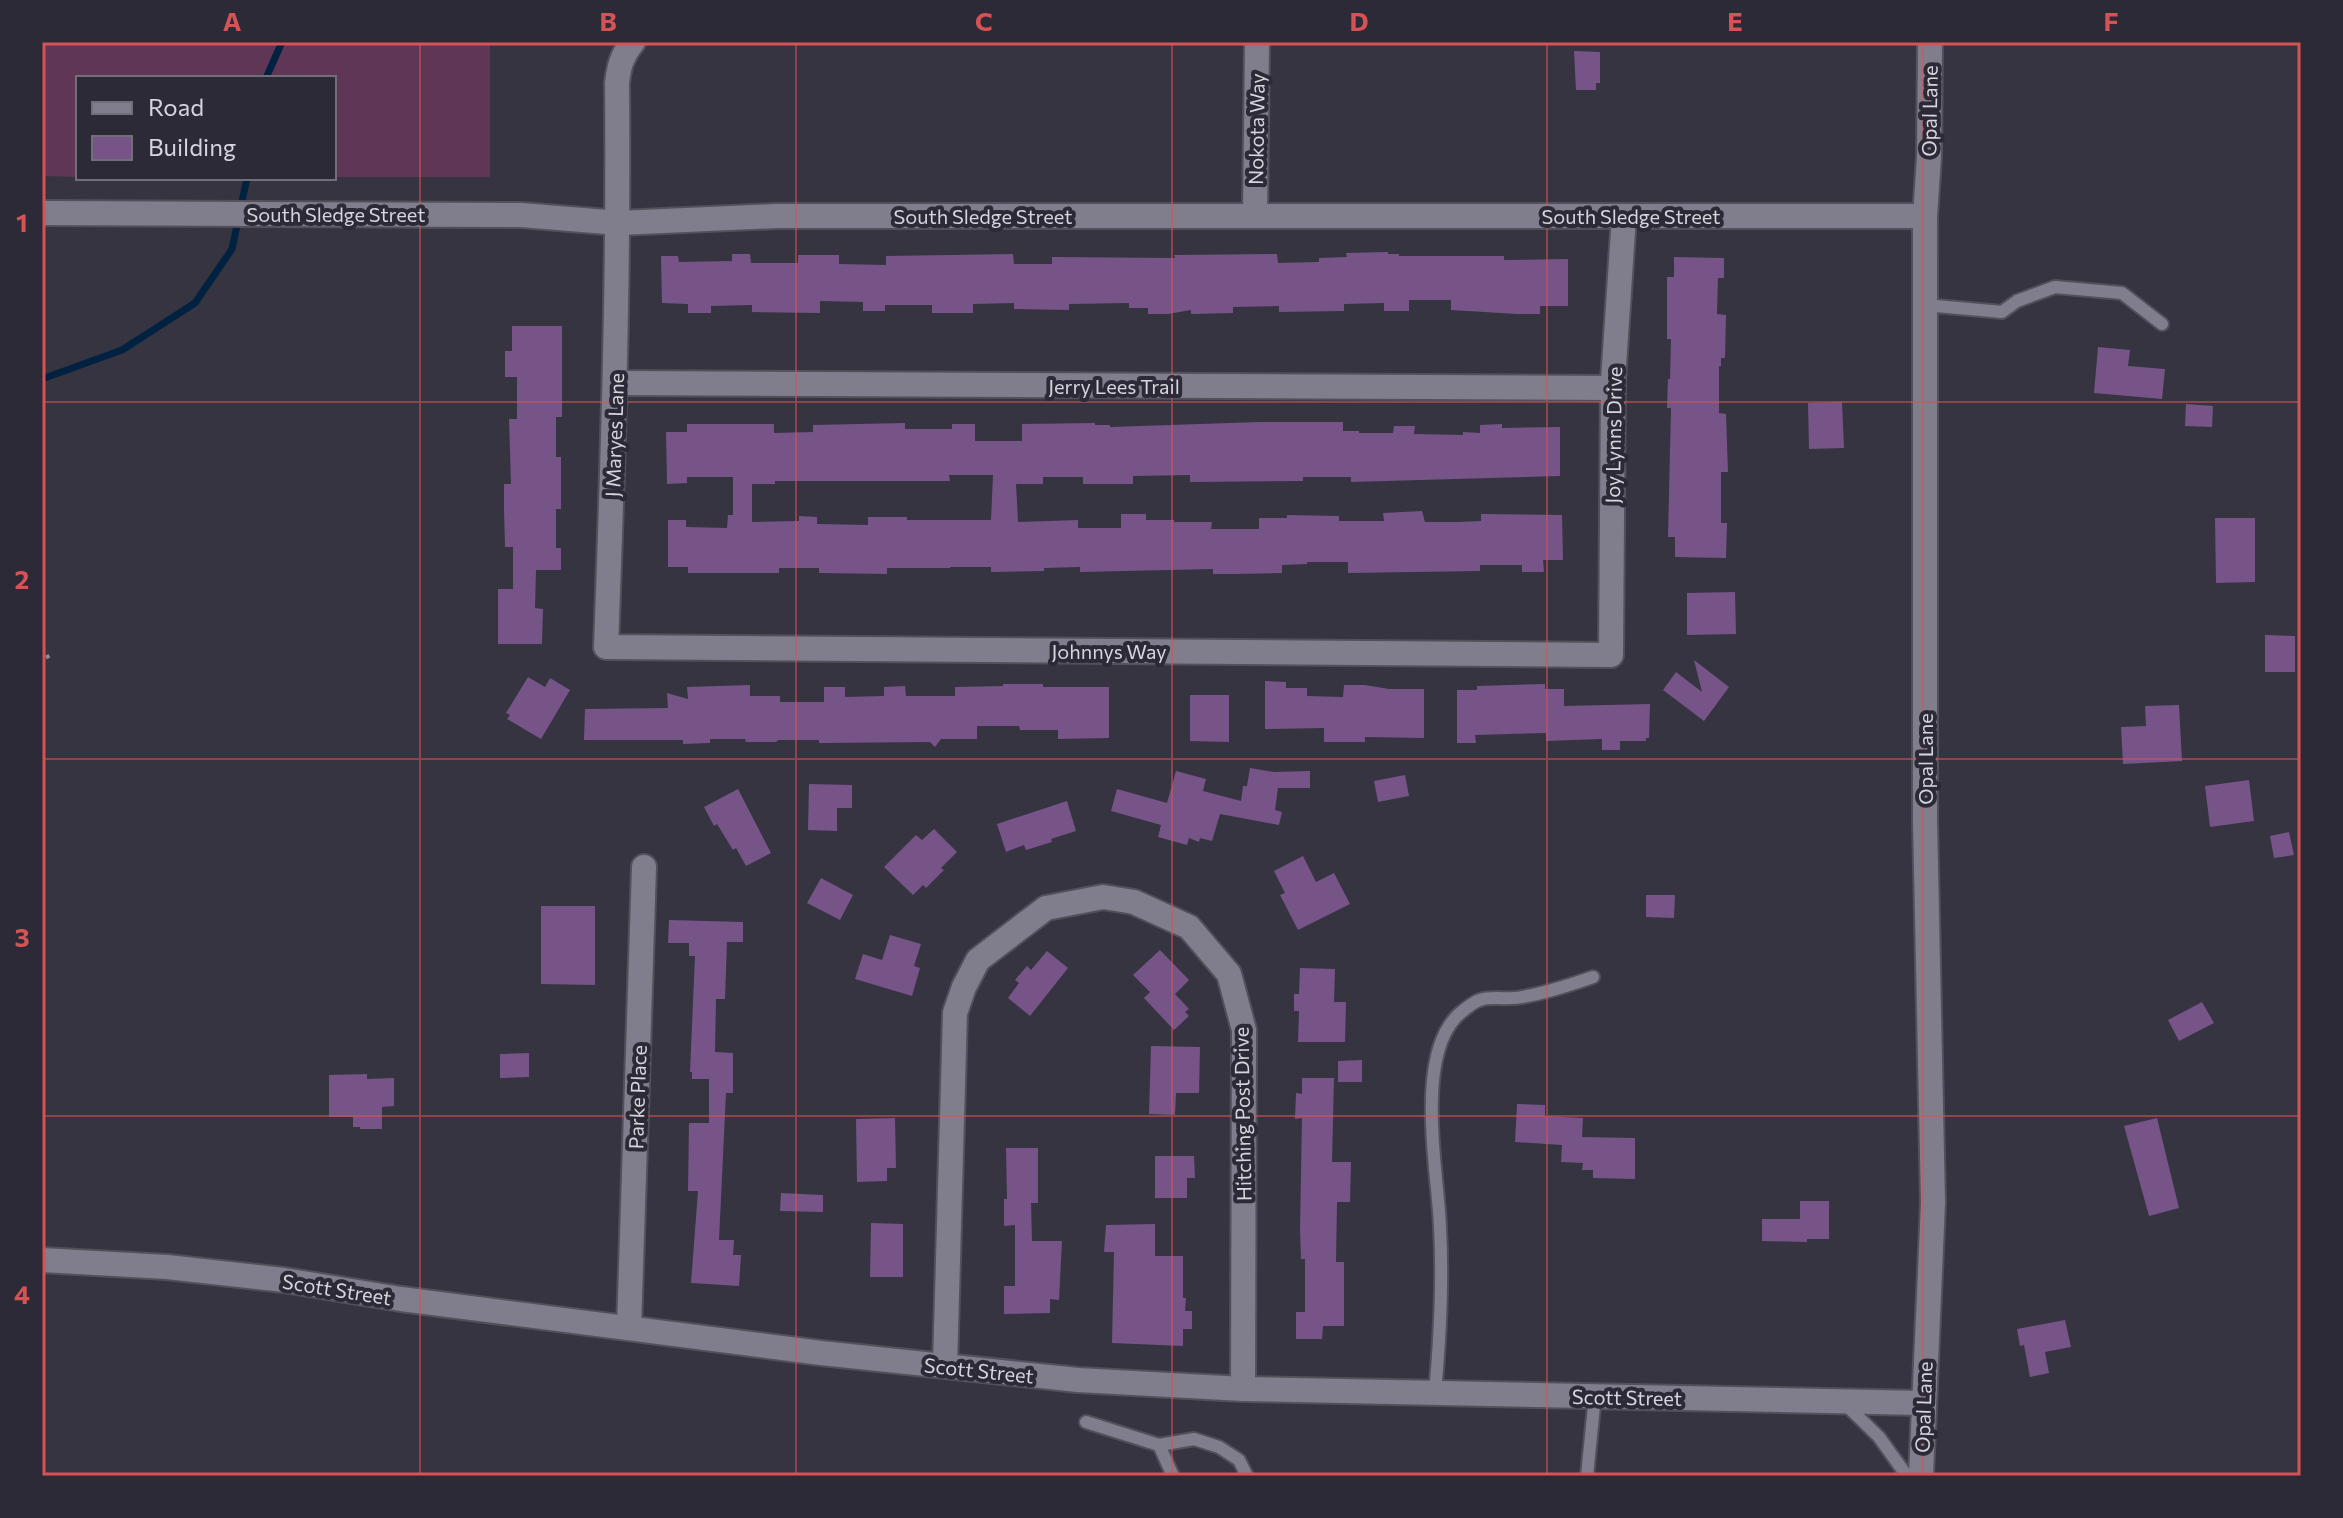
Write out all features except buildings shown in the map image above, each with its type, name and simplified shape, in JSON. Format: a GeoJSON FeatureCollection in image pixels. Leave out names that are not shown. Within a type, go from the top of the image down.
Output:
{"type":"FeatureCollection","features":[{"type":"Feature","properties":{"kind":"street","name":"J Maryes Lane"},"geometry":{"type":"LineString","coordinates":[[606,647],[616,383],[619,223],[617,83],[619,64],[633,42]]}},
{"type":"Feature","properties":{"kind":"street","name":"Nokota Way"},"geometry":{"type":"LineString","coordinates":[[1255,216],[1257,42]]}},
{"type":"Feature","properties":{"kind":"street","name":"Opal Lane"},"geometry":{"type":"LineString","coordinates":[[1921,1476],[1933,1203],[1925,820],[1925,216],[1930,42]]}},
{"type":"Feature","properties":{"kind":"street","name":"South Sledge Street"},"geometry":{"type":"LineString","coordinates":[[42,213],[521,215],[619,223],[777,216],[1925,216]]}},
{"type":"Feature","properties":{"kind":"street","name":"Joy Lynns Drive"},"geometry":{"type":"LineString","coordinates":[[1611,655],[1613,388],[1624,216]]}},
{"type":"Feature","properties":{"kind":"street","name":"Jerry Lees Trail"},"geometry":{"type":"LineString","coordinates":[[616,383],[1613,388]]}},
{"type":"Feature","properties":{"kind":"street","name":"Johnnys Way"},"geometry":{"type":"LineString","coordinates":[[606,647],[1611,655]]}},
{"type":"Feature","properties":{"kind":"street","name":"Parke Place"},"geometry":{"type":"LineString","coordinates":[[629,1328],[644,867]]}},
{"type":"Feature","properties":{"kind":"street","name":"Hitching Post Drive"},"geometry":{"type":"LineString","coordinates":[[945,1366],[955,1013],[978,960],[1046,908],[1103,897],[1134,902],[1189,927],[1229,974],[1244,1030],[1243,1389]]}},
{"type":"Feature","properties":{"kind":"street","name":"Scott Street"},"geometry":{"type":"LineString","coordinates":[[42,1260],[167,1267],[255,1277],[821,1353],[1078,1380],[1243,1389],[1923,1403]]}},
{"type":"Feature","properties":{"kind":"lane"},"geometry":{"type":"LineString","coordinates":[[1925,305],[2002,312],[2017,301],[2055,287],[2122,293],[2162,324]]}},
{"type":"Feature","properties":{"kind":"lane"},"geometry":{"type":"LineString","coordinates":[[1435,1393],[1440,1338],[1441,1228],[1432,1090],[1435,1060],[1441,1041],[1451,1021],[1480,999],[1519,998],[1593,977]]}},
{"type":"Feature","properties":{"kind":"lane"},"geometry":{"type":"LineString","coordinates":[[1587,1476],[1595,1396]]}},
{"type":"Feature","properties":{"kind":"lane"},"geometry":{"type":"LineString","coordinates":[[1843,1402],[1879,1437],[1907,1476]]}},
{"type":"Feature","properties":{"kind":"lane"},"geometry":{"type":"LineString","coordinates":[[1086,1422],[1159,1445],[1194,1439],[1219,1447],[1239,1460],[1247,1476]]}},
{"type":"Feature","properties":{"kind":"lane"},"geometry":{"type":"LineString","coordinates":[[1159,1445],[1173,1476]]}},
{"type":"Feature","properties":{"kind":"path"},"geometry":{"type":"LineString","coordinates":[[42,646],[50,661]]}},
{"type":"Feature","properties":{"kind":"shaded area"},"geometry":{"type":"Polygon","coordinates":[[[42,42],[490,42],[490,177],[336,177],[336,76],[76,76],[76,177],[42,176],[42,42]]]}},
{"type":"Feature","properties":{"kind":"waterway"},"geometry":{"type":"LineString","coordinates":[[267,76],[282,42]]}},
{"type":"Feature","properties":{"kind":"waterway"},"geometry":{"type":"LineString","coordinates":[[42,379],[122,350],[195,303],[232,249],[247,180]]}}]}
